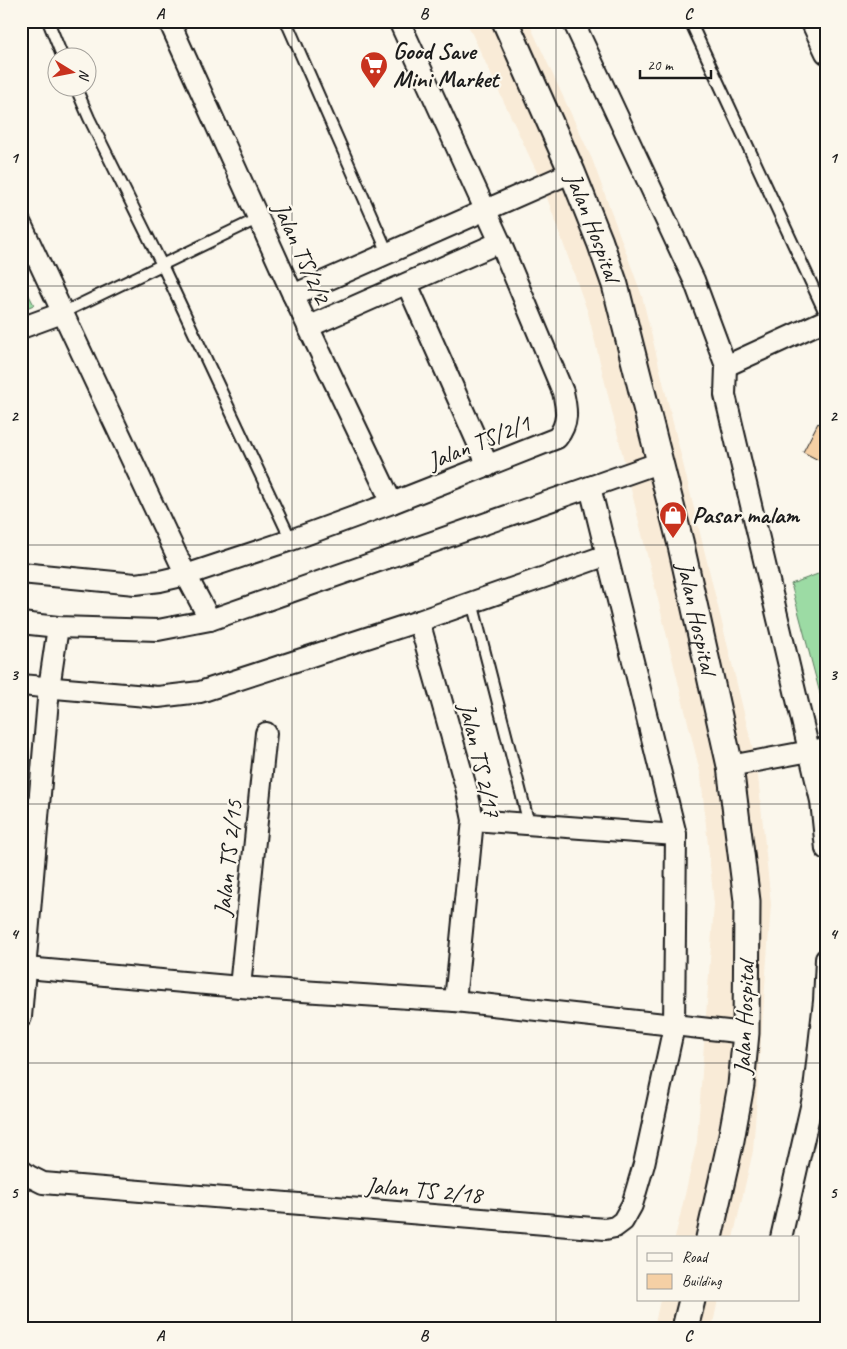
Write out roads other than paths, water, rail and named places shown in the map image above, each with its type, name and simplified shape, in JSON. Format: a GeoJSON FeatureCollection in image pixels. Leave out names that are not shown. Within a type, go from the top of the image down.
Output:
{"type":"FeatureCollection","features":[{"type":"Feature","properties":{"kind":"street","name":"Jalan TS/2/2"},"geometry":{"type":"LineString","coordinates":[[169,21],[293,295],[392,503]]}},
{"type":"Feature","properties":{"kind":"street","name":"Jalan TS/2/1"},"geometry":{"type":"LineString","coordinates":[[21,573],[135,584],[186,575],[291,540],[392,503],[557,438],[563,431],[568,410],[563,392],[500,242],[399,21]]}},
{"type":"Feature","properties":{"kind":"street","name":"Jalan Hospital"},"geometry":{"type":"LineString","coordinates":[[506,21],[572,172],[615,285],[680,541],[730,766],[746,901],[746,1033],[738,1104],[709,1236]]}},
{"type":"Feature","properties":{"kind":"street"},"geometry":{"type":"LineString","coordinates":[[574,21],[694,280],[726,366],[725,395],[818,750],[826,849]]}},
{"type":"Feature","properties":{"kind":"street"},"geometry":{"type":"LineString","coordinates":[[811,21],[826,53]]}},
{"type":"Feature","properties":{"kind":"street"},"geometry":{"type":"LineString","coordinates":[[293,295],[572,172]]}},
{"type":"Feature","properties":{"kind":"street"},"geometry":{"type":"LineString","coordinates":[[21,224],[186,575],[210,620]]}},
{"type":"Feature","properties":{"kind":"street"},"geometry":{"type":"LineString","coordinates":[[308,327],[500,242]]}},
{"type":"Feature","properties":{"kind":"street"},"geometry":{"type":"LineString","coordinates":[[407,284],[488,466]]}},
{"type":"Feature","properties":{"kind":"street"},"geometry":{"type":"LineString","coordinates":[[21,328],[62,312]]}},
{"type":"Feature","properties":{"kind":"street"},"geometry":{"type":"LineString","coordinates":[[726,366],[826,320]]}},
{"type":"Feature","properties":{"kind":"street"},"geometry":{"type":"LineString","coordinates":[[21,623],[58,627],[158,630],[210,620],[660,462]]}},
{"type":"Feature","properties":{"kind":"street"},"geometry":{"type":"LineString","coordinates":[[590,487],[676,835],[674,1026]]}},
{"type":"Feature","properties":{"kind":"street"},"geometry":{"type":"LineString","coordinates":[[21,685],[158,697],[200,692],[419,621],[607,556]]}},
{"type":"Feature","properties":{"kind":"street","name":"Jalan TS 2/17"},"geometry":{"type":"LineString","coordinates":[[419,621],[466,791],[472,820],[455,1001]]}},
{"type":"Feature","properties":{"kind":"street"},"geometry":{"type":"LineString","coordinates":[[21,1017],[49,688],[58,627]]}},
{"type":"Feature","properties":{"kind":"street","name":"Jalan TS 2/15"},"geometry":{"type":"LineString","coordinates":[[240,987],[266,734]]}},
{"type":"Feature","properties":{"kind":"street"},"geometry":{"type":"LineString","coordinates":[[730,766],[818,750]]}},
{"type":"Feature","properties":{"kind":"street"},"geometry":{"type":"LineString","coordinates":[[472,820],[676,835]]}},
{"type":"Feature","properties":{"kind":"street"},"geometry":{"type":"LineString","coordinates":[[781,1236],[813,1098],[824,1001],[826,959]]}},
{"type":"Feature","properties":{"kind":"street"},"geometry":{"type":"LineString","coordinates":[[26,968],[240,987],[455,1001],[746,1033]]}},
{"type":"Feature","properties":{"kind":"street","name":"Jalan TS 2/18"},"geometry":{"type":"LineString","coordinates":[[21,1170],[43,1183],[605,1229],[615,1227],[623,1221],[632,1205],[644,1164],[674,1026]]}},
{"type":"Feature","properties":{"kind":"street"},"geometry":{"type":"LineString","coordinates":[[685,1328],[692,1302]]}},
{"type":"Feature","properties":{"kind":"lane"},"geometry":{"type":"LineString","coordinates":[[48,21],[59,48]]}},
{"type":"Feature","properties":{"kind":"lane"},"geometry":{"type":"LineString","coordinates":[[286,21],[388,253]]}},
{"type":"Feature","properties":{"kind":"lane"},"geometry":{"type":"LineString","coordinates":[[690,21],[826,314]]}},
{"type":"Feature","properties":{"kind":"lane"},"geometry":{"type":"LineString","coordinates":[[80,98],[162,265],[291,540]]}},
{"type":"Feature","properties":{"kind":"lane"},"geometry":{"type":"LineString","coordinates":[[62,312],[258,218]]}},
{"type":"Feature","properties":{"kind":"lane"},"geometry":{"type":"LineString","coordinates":[[472,602],[529,824]]}},
{"type":"Feature","properties":{"kind":"place","name":"Good Save Mini Market"},"geometry":{"type":"Point","coordinates":[374,89]}},
{"type":"Feature","properties":{"kind":"place","name":"Pasar malam"},"geometry":{"type":"Point","coordinates":[673,539]}}]}
